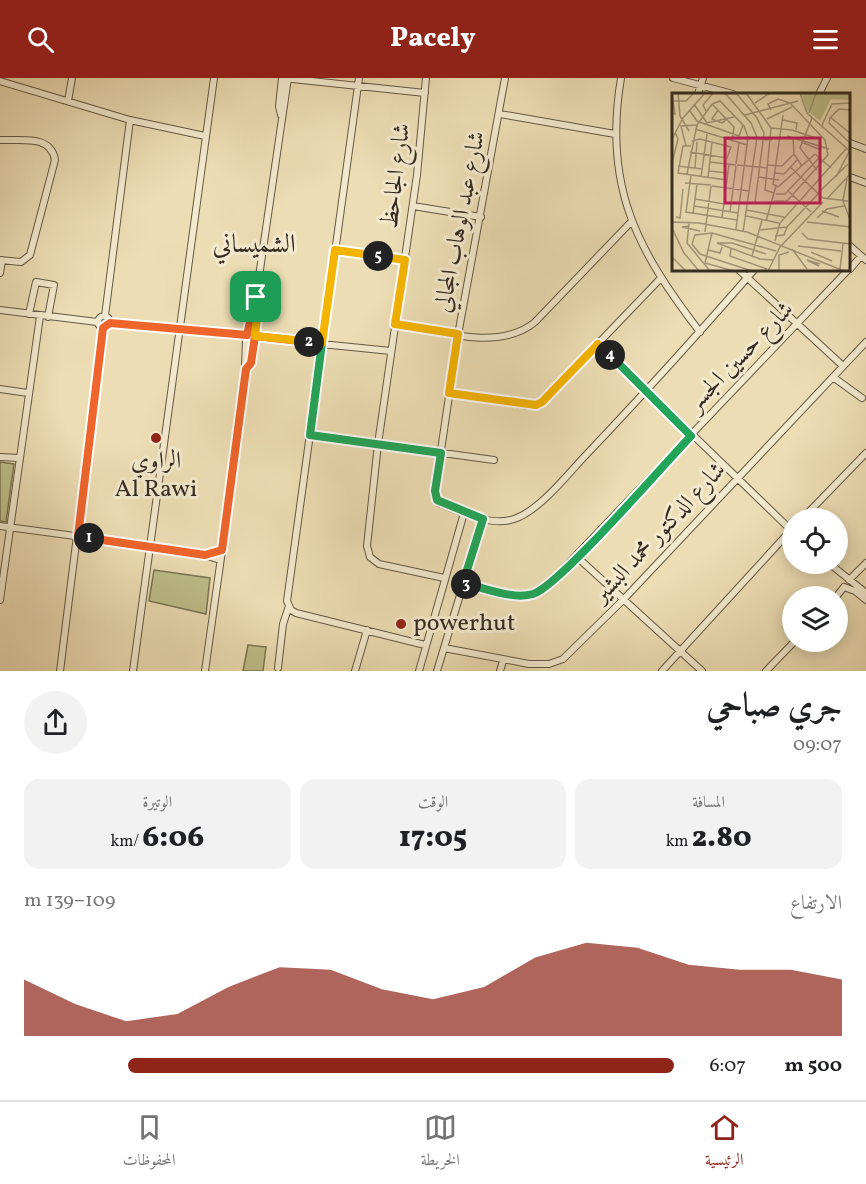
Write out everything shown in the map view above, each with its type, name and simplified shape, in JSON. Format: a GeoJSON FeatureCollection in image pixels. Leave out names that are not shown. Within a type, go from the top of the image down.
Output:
{"type":"FeatureCollection","features":[{"type":"Feature","properties":{"kind":"street"},"geometry":{"type":"LineString","coordinates":[[68,101],[72,78]]}},
{"type":"Feature","properties":{"kind":"street"},"geometry":{"type":"LineString","coordinates":[[133,671],[214,78]]}},
{"type":"Feature","properties":{"kind":"street"},"geometry":{"type":"LineString","coordinates":[[281,115],[279,106],[282,78],[425,93]]}},
{"type":"Feature","properties":{"kind":"street"},"geometry":{"type":"LineString","coordinates":[[205,671],[246,369],[251,363],[251,335],[258,307],[256,297],[288,78]]}},
{"type":"Feature","properties":{"kind":"street"},"geometry":{"type":"LineString","coordinates":[[298,78],[307,81]]}},
{"type":"Feature","properties":{"kind":"street"},"geometry":{"type":"LineString","coordinates":[[286,670],[277,669],[283,624],[289,606],[287,595],[359,78]]}},
{"type":"Feature","properties":{"kind":"street","name":"شارع الجاحظ"},"geometry":{"type":"LineString","coordinates":[[426,78],[413,206],[368,523],[369,553],[379,564],[444,578]]}},
{"type":"Feature","properties":{"kind":"street","name":"شارع عبد الوهاب المجالي"},"geometry":{"type":"LineString","coordinates":[[505,78],[458,334],[436,497],[439,503],[483,519],[506,521],[524,514],[551,492],[646,392],[752,272]]}},
{"type":"Feature","properties":{"kind":"street"},"geometry":{"type":"LineString","coordinates":[[621,78],[615,134],[618,164],[630,222],[660,279],[700,332]]}},
{"type":"Feature","properties":{"kind":"street"},"geometry":{"type":"LineString","coordinates":[[673,78],[702,81],[731,93]]}},
{"type":"Feature","properties":{"kind":"street"},"geometry":{"type":"LineString","coordinates":[[820,93],[827,78]]}},
{"type":"Feature","properties":{"kind":"street"},"geometry":{"type":"LineString","coordinates":[[0,81],[130,120],[205,136]]}},
{"type":"Feature","properties":{"kind":"street"},"geometry":{"type":"LineString","coordinates":[[500,114],[615,134]]}},
{"type":"Feature","properties":{"kind":"street"},"geometry":{"type":"LineString","coordinates":[[110,323],[105,316],[130,120]]}},
{"type":"Feature","properties":{"kind":"street"},"geometry":{"type":"LineString","coordinates":[[0,140],[42,142],[51,149],[54,160],[30,255],[21,262],[1,260],[0,273]]}},
{"type":"Feature","properties":{"kind":"street"},"geometry":{"type":"LineString","coordinates":[[851,178],[866,183]]}},
{"type":"Feature","properties":{"kind":"street"},"geometry":{"type":"LineString","coordinates":[[413,206],[481,217]]}},
{"type":"Feature","properties":{"kind":"street"},"geometry":{"type":"LineString","coordinates":[[395,324],[496,338],[517,334],[528,328],[630,222]]}},
{"type":"Feature","properties":{"kind":"street"},"geometry":{"type":"LineString","coordinates":[[851,248],[864,258]]}},
{"type":"Feature","properties":{"kind":"street"},"geometry":{"type":"LineString","coordinates":[[335,250],[405,260]]}},
{"type":"Feature","properties":{"kind":"street","name":"شارع حسين الجسر"},"geometry":{"type":"LineString","coordinates":[[851,268],[864,258]]}},
{"type":"Feature","properties":{"kind":"street"},"geometry":{"type":"LineString","coordinates":[[741,272],[843,366]]}},
{"type":"Feature","properties":{"kind":"street","name":"شارع حسين الجسر"},"geometry":{"type":"LineString","coordinates":[[463,583],[516,595],[533,594],[548,585],[846,272]]}},
{"type":"Feature","properties":{"kind":"street"},"geometry":{"type":"LineString","coordinates":[[449,393],[536,405],[542,402],[660,279]]}},
{"type":"Feature","properties":{"kind":"street"},"geometry":{"type":"LineString","coordinates":[[28,314],[36,282],[39,281],[54,285],[48,317]]}},
{"type":"Feature","properties":{"kind":"street"},"geometry":{"type":"LineString","coordinates":[[0,310],[97,322],[103,328]]}},
{"type":"Feature","properties":{"kind":"street"},"geometry":{"type":"LineString","coordinates":[[0,600],[40,316]]}},
{"type":"Feature","properties":{"kind":"street"},"geometry":{"type":"LineString","coordinates":[[97,322],[105,316]]}},
{"type":"Feature","properties":{"kind":"street"},"geometry":{"type":"LineString","coordinates":[[60,671],[103,328],[110,323],[251,335],[391,351]]}},
{"type":"Feature","properties":{"kind":"street","name":"شارع الدكتور محمد البشير"},"geometry":{"type":"LineString","coordinates":[[444,648],[503,660],[543,665],[557,662],[578,645],[623,600],[866,342]]}},
{"type":"Feature","properties":{"kind":"street"},"geometry":{"type":"LineString","coordinates":[[598,344],[691,436],[782,521]]}},
{"type":"Feature","properties":{"kind":"street"},"geometry":{"type":"LineString","coordinates":[[833,377],[862,398]]}},
{"type":"Feature","properties":{"kind":"street"},"geometry":{"type":"LineString","coordinates":[[0,389],[28,393]]}},
{"type":"Feature","properties":{"kind":"street"},"geometry":{"type":"LineString","coordinates":[[310,435],[494,460]]}},
{"type":"Feature","properties":{"kind":"street"},"geometry":{"type":"LineString","coordinates":[[813,508],[866,453]]}},
{"type":"Feature","properties":{"kind":"street"},"geometry":{"type":"LineString","coordinates":[[0,457],[19,458]]}},
{"type":"Feature","properties":{"kind":"street"},"geometry":{"type":"LineString","coordinates":[[419,671],[464,513]]}},
{"type":"Feature","properties":{"kind":"street"},"geometry":{"type":"LineString","coordinates":[[437,671],[483,519]]}},
{"type":"Feature","properties":{"kind":"street"},"geometry":{"type":"LineString","coordinates":[[0,526],[150,546],[205,555],[220,560]]}},
{"type":"Feature","properties":{"kind":"street"},"geometry":{"type":"LineString","coordinates":[[662,671],[782,541]]}},
{"type":"Feature","properties":{"kind":"street"},"geometry":{"type":"LineString","coordinates":[[205,555],[222,550]]}},
{"type":"Feature","properties":{"kind":"street"},"geometry":{"type":"LineString","coordinates":[[577,557],[702,671]]}},
{"type":"Feature","properties":{"kind":"street"},"geometry":{"type":"LineString","coordinates":[[844,586],[846,578],[866,563]]}},
{"type":"Feature","properties":{"kind":"street"},"geometry":{"type":"LineString","coordinates":[[841,574],[866,593]]}},
{"type":"Feature","properties":{"kind":"street"},"geometry":{"type":"LineString","coordinates":[[848,588],[866,600]]}},
{"type":"Feature","properties":{"kind":"street"},"geometry":{"type":"LineString","coordinates":[[289,606],[296,613],[425,645]]}},
{"type":"Feature","properties":{"kind":"street"},"geometry":{"type":"LineString","coordinates":[[355,671],[367,630]]}},
{"type":"Feature","properties":{"kind":"street"},"geometry":{"type":"LineString","coordinates":[[766,671],[784,652]]}},
{"type":"Feature","properties":{"kind":"street"},"geometry":{"type":"LineString","coordinates":[[500,671],[503,660]]}},
{"type":"Feature","properties":{"kind":"green space"},"geometry":{"type":"Polygon","coordinates":[[[0,462],[14,464],[6,522],[0,521],[0,462]]]}},
{"type":"Feature","properties":{"kind":"green space"},"geometry":{"type":"Polygon","coordinates":[[[154,570],[210,578],[206,614],[149,601],[154,570]]]}},
{"type":"Feature","properties":{"kind":"green space"},"geometry":{"type":"Polygon","coordinates":[[[248,645],[266,647],[263,671],[243,671],[248,645]]]}},
{"type":"Feature","properties":{"kind":"place","name":"الراوي Al Rawi"},"geometry":{"type":"Point","coordinates":[156,438]}},
{"type":"Feature","properties":{"kind":"place","name":"powerhut"},"geometry":{"type":"Point","coordinates":[401,624]}},
{"type":"Feature","properties":{"kind":"district","name":"الشميساني"},"geometry":{"type":"Point","coordinates":[254,245]}},
{"type":"Feature","properties":{"kind":"route"},"geometry":{"type":"LineString","coordinates":[[256,297],[247,335],[110,323],[107,328],[103,328],[78,536],[205,555],[222,550],[246,369],[251,363],[255,336],[322,343],[310,435],[441,453],[435,491],[437,500],[439,503],[483,519],[463,583],[508,594],[533,594],[548,585],[691,436],[598,344],[542,402],[536,405],[528,406],[449,393],[458,334],[395,324],[405,260],[335,250],[322,343],[313,343],[255,336],[258,307],[256,297]]}}]}
